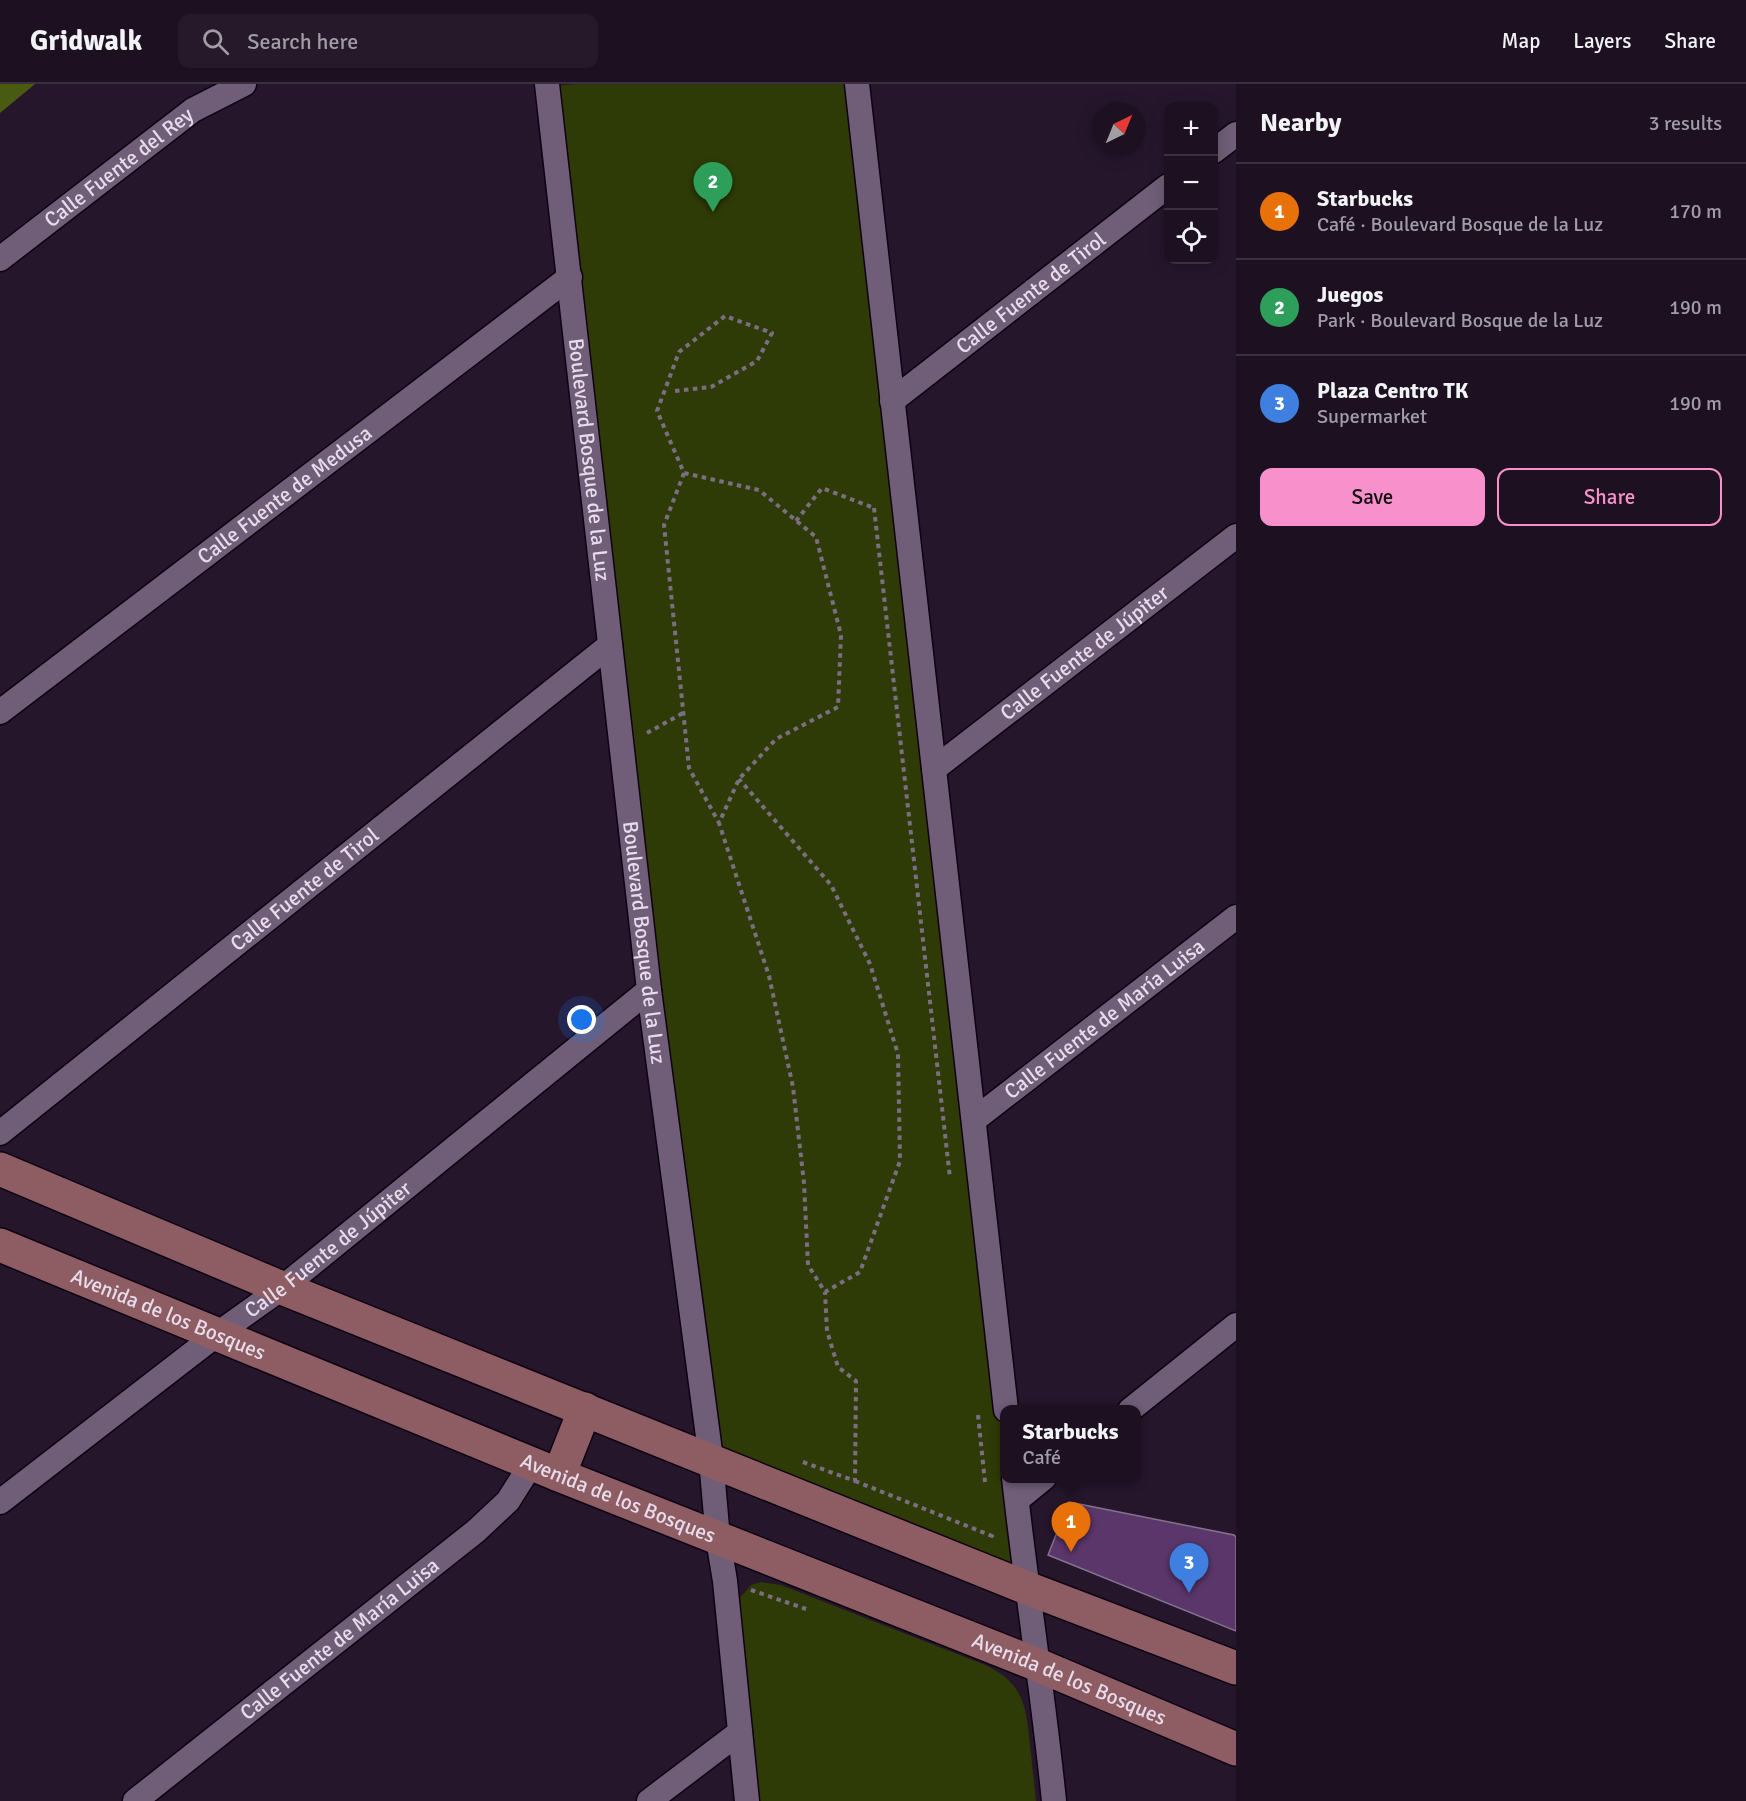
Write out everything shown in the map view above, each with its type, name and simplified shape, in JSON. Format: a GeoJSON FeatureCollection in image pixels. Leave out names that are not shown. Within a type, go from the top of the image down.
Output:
{"type":"FeatureCollection","features":[{"type":"Feature","properties":{"kind":"main road"},"geometry":{"type":"LineString","coordinates":[[0,1169],[282,1288],[1027,1588],[1236,1668]]}},
{"type":"Feature","properties":{"kind":"main road","name":"Avenida de los Bosques"},"geometry":{"type":"LineString","coordinates":[[0,1245],[545,1469],[1038,1665],[1236,1749]]}},
{"type":"Feature","properties":{"kind":"main road"},"geometry":{"type":"LineString","coordinates":[[545,1469],[585,1409]]}},
{"type":"Feature","properties":{"kind":"street","name":"Calle Fuente del Rey"},"geometry":{"type":"LineString","coordinates":[[0,260],[193,110],[244,84]]}},
{"type":"Feature","properties":{"kind":"street","name":"Boulevard Bosque de la Luz"},"geometry":{"type":"LineString","coordinates":[[547,84],[649,990],[711,1459],[747,1801]]}},
{"type":"Feature","properties":{"kind":"street"},"geometry":{"type":"LineString","coordinates":[[857,84],[1005,1405]]}},
{"type":"Feature","properties":{"kind":"street"},"geometry":{"type":"LineString","coordinates":[[1218,148],[1236,134]]}},
{"type":"Feature","properties":{"kind":"street","name":"Calle Fuente de Tirol"},"geometry":{"type":"LineString","coordinates":[[892,401],[1164,189]]}},
{"type":"Feature","properties":{"kind":"street","name":"Calle Fuente de Medusa"},"geometry":{"type":"LineString","coordinates":[[0,712],[570,277]]}},
{"type":"Feature","properties":{"kind":"street","name":"Calle Fuente de Júpiter"},"geometry":{"type":"LineString","coordinates":[[934,769],[1236,536]]}},
{"type":"Feature","properties":{"kind":"street","name":"Calle Fuente de Tirol"},"geometry":{"type":"LineString","coordinates":[[0,1133],[610,645]]}},
{"type":"Feature","properties":{"kind":"street","name":"Calle Fuente de María Luisa"},"geometry":{"type":"LineString","coordinates":[[974,1120],[1236,916]]}},
{"type":"Feature","properties":{"kind":"street","name":"Calle Fuente de Júpiter"},"geometry":{"type":"LineString","coordinates":[[0,1502],[216,1335],[282,1288],[649,990]]}},
{"type":"Feature","properties":{"kind":"street"},"geometry":{"type":"LineString","coordinates":[[1136,1405],[1236,1325]]}},
{"type":"Feature","properties":{"kind":"street","name":"Calle Fuente de María Luisa"},"geometry":{"type":"LineString","coordinates":[[135,1801],[476,1532],[545,1469]]}},
{"type":"Feature","properties":{"kind":"street"},"geometry":{"type":"LineString","coordinates":[[1032,1483],[1015,1489],[1053,1801]]}},
{"type":"Feature","properties":{"kind":"street"},"geometry":{"type":"LineString","coordinates":[[649,1801],[740,1732]]}},
{"type":"Feature","properties":{"kind":"path"},"geometry":{"type":"LineString","coordinates":[[675,391],[711,387],[757,361],[772,333],[725,316],[679,352],[657,411],[684,473],[664,525],[689,768],[719,824],[769,976],[793,1087],[804,1183],[808,1265],[825,1292],[827,1331],[838,1367],[856,1381],[855,1481]]}},
{"type":"Feature","properties":{"kind":"path"},"geometry":{"type":"LineString","coordinates":[[684,473],[759,490],[816,537],[841,635],[838,707],[777,739],[739,779],[719,824]]}},
{"type":"Feature","properties":{"kind":"path"},"geometry":{"type":"LineString","coordinates":[[796,521],[822,488],[906,520]]}},
{"type":"Feature","properties":{"kind":"path"},"geometry":{"type":"LineString","coordinates":[[873,508],[951,1182]]}},
{"type":"Feature","properties":{"kind":"path"},"geometry":{"type":"LineString","coordinates":[[621,747],[683,713]]}},
{"type":"Feature","properties":{"kind":"path"},"geometry":{"type":"LineString","coordinates":[[649,732],[650,743]]}},
{"type":"Feature","properties":{"kind":"path"},"geometry":{"type":"LineString","coordinates":[[739,779],[831,885],[870,964],[898,1054],[900,1161],[860,1272],[825,1292]]}},
{"type":"Feature","properties":{"kind":"path"},"geometry":{"type":"LineString","coordinates":[[977,1406],[986,1489]]}},
{"type":"Feature","properties":{"kind":"path"},"geometry":{"type":"LineString","coordinates":[[800,1460],[992,1536],[990,1524]]}},
{"type":"Feature","properties":{"kind":"green space"},"geometry":{"type":"Polygon","coordinates":[[[0,84],[35,84],[0,113],[0,84]]]}},
{"type":"Feature","properties":{"kind":"green space"},"geometry":{"type":"Polygon","coordinates":[[[577,84],[850,84],[1000,1416],[1000,1483],[1006,1483],[1018,1578],[705,1453],[552,86],[577,84]]]}},
{"type":"Feature","properties":{"kind":"green space"},"geometry":{"type":"Polygon","coordinates":[[[761,1582],[781,1585],[998,1672],[1015,1688],[1024,1707],[1029,1731],[1036,1801],[759,1801],[739,1599],[751,1585],[761,1582]]]}},
{"type":"Feature","properties":{"kind":"building"},"geometry":{"type":"Polygon","coordinates":[[[1069,1502],[1234,1535],[1236,1537],[1236,1631],[1048,1555],[1069,1502]]]}},
{"type":"Feature","properties":{"kind":"place","name":"Juegos"},"geometry":{"type":"Point","coordinates":[713,212]}},
{"type":"Feature","properties":{"kind":"place","name":"Starbucks"},"geometry":{"type":"Point","coordinates":[1071,1552]}},
{"type":"Feature","properties":{"kind":"place","name":"Plaza Centro TK"},"geometry":{"type":"Point","coordinates":[1189,1593]}}]}
